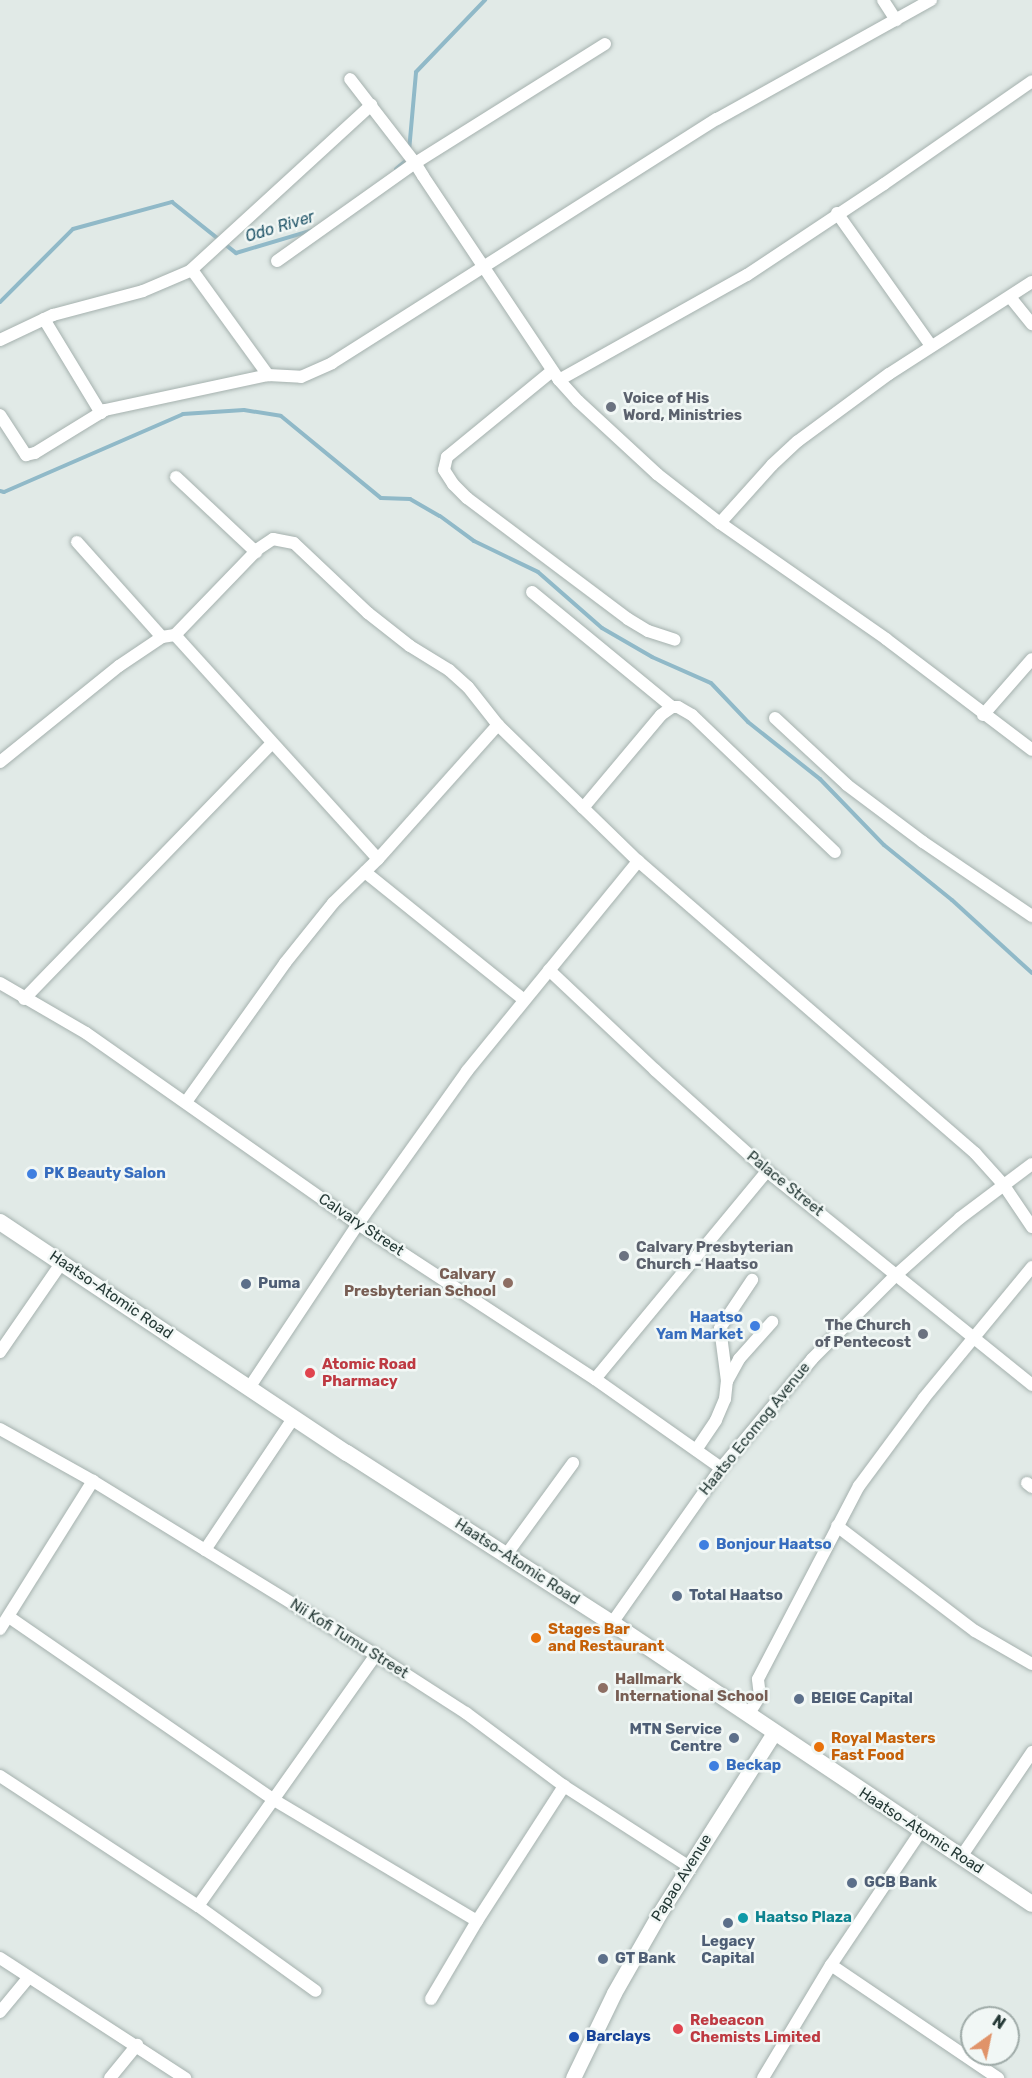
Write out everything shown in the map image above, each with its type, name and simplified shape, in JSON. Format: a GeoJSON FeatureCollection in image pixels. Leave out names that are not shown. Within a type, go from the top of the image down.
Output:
{"type":"FeatureCollection","features":[{"type":"Feature","properties":{"kind":"main road","name":"Haatso-Atomic Road"},"geometry":{"type":"LineString","coordinates":[[0,1222],[249,1388],[612,1623],[1032,1904]]}},
{"type":"Feature","properties":{"kind":"street"},"geometry":{"type":"LineString","coordinates":[[883,0],[896,20]]}},
{"type":"Feature","properties":{"kind":"street"},"geometry":{"type":"LineString","coordinates":[[0,415],[26,455],[34,453],[101,413],[268,375],[301,377],[332,363],[717,119],[931,0]]}},
{"type":"Feature","properties":{"kind":"street"},"geometry":{"type":"LineString","coordinates":[[278,261],[415,163],[605,44]]}},
{"type":"Feature","properties":{"kind":"street"},"geometry":{"type":"LineString","coordinates":[[350,79],[415,163],[555,375],[657,474],[720,523],[877,633],[1032,750]]}},
{"type":"Feature","properties":{"kind":"street"},"geometry":{"type":"LineString","coordinates":[[675,640],[648,631],[628,619],[466,498],[444,470],[447,458],[555,375],[747,275],[837,213],[893,178],[1032,81]]}},
{"type":"Feature","properties":{"kind":"street"},"geometry":{"type":"LineString","coordinates":[[0,340],[44,319],[143,291],[192,270],[371,105]]}},
{"type":"Feature","properties":{"kind":"street"},"geometry":{"type":"LineString","coordinates":[[837,213],[932,346]]}},
{"type":"Feature","properties":{"kind":"street"},"geometry":{"type":"LineString","coordinates":[[192,270],[268,375]]}},
{"type":"Feature","properties":{"kind":"street"},"geometry":{"type":"LineString","coordinates":[[720,523],[772,465],[798,441],[932,346],[1032,282]]}},
{"type":"Feature","properties":{"kind":"street"},"geometry":{"type":"LineString","coordinates":[[1010,297],[1032,324]]}},
{"type":"Feature","properties":{"kind":"street"},"geometry":{"type":"LineString","coordinates":[[44,319],[101,413]]}},
{"type":"Feature","properties":{"kind":"street"},"geometry":{"type":"LineString","coordinates":[[176,477],[256,552]]}},
{"type":"Feature","properties":{"kind":"street"},"geometry":{"type":"LineString","coordinates":[[0,762],[119,666],[169,636],[256,552],[273,539],[294,543],[368,613],[410,646],[449,670],[468,687],[498,725],[638,861],[951,1131],[1003,1184],[1032,1227]]}},
{"type":"Feature","properties":{"kind":"street"},"geometry":{"type":"LineString","coordinates":[[76,542],[169,636],[378,859]]}},
{"type":"Feature","properties":{"kind":"street"},"geometry":{"type":"LineString","coordinates":[[532,592],[672,707]]}},
{"type":"Feature","properties":{"kind":"street"},"geometry":{"type":"LineString","coordinates":[[983,715],[1032,659]]}},
{"type":"Feature","properties":{"kind":"street"},"geometry":{"type":"LineString","coordinates":[[583,808],[661,715],[672,707],[678,707],[692,715],[835,852]]}},
{"type":"Feature","properties":{"kind":"street"},"geometry":{"type":"LineString","coordinates":[[775,718],[848,785],[923,842],[1032,916]]}},
{"type":"Feature","properties":{"kind":"street"},"geometry":{"type":"LineString","coordinates":[[186,1102],[285,963],[333,903],[378,859],[498,725]]}},
{"type":"Feature","properties":{"kind":"street"},"geometry":{"type":"LineString","coordinates":[[24,999],[271,744]]}},
{"type":"Feature","properties":{"kind":"street"},"geometry":{"type":"LineString","coordinates":[[249,1388],[358,1224],[467,1071],[638,861]]}},
{"type":"Feature","properties":{"kind":"street"},"geometry":{"type":"LineString","coordinates":[[365,872],[524,1000]]}},
{"type":"Feature","properties":{"kind":"street","name":"Palace Street"},"geometry":{"type":"LineString","coordinates":[[549,970],[767,1171],[1032,1385]]}},
{"type":"Feature","properties":{"kind":"street","name":"Calvary Street"},"geometry":{"type":"LineString","coordinates":[[0,983],[86,1033],[358,1224],[595,1379],[721,1467]]}},
{"type":"Feature","properties":{"kind":"street","name":"Haatso Ecomog Avenue"},"geometry":{"type":"LineString","coordinates":[[612,1623],[721,1467],[812,1359],[895,1276],[960,1218],[1032,1164]]}},
{"type":"Feature","properties":{"kind":"street"},"geometry":{"type":"LineString","coordinates":[[595,1379],[767,1171]]}},
{"type":"Feature","properties":{"kind":"street"},"geometry":{"type":"LineString","coordinates":[[0,1352],[62,1262]]}},
{"type":"Feature","properties":{"kind":"street"},"geometry":{"type":"LineString","coordinates":[[748,1715],[759,1696],[758,1679],[837,1526],[884,1450],[1032,1267]]}},
{"type":"Feature","properties":{"kind":"street"},"geometry":{"type":"LineString","coordinates":[[696,1450],[716,1420],[725,1400],[727,1381],[720,1328],[752,1280]]}},
{"type":"Feature","properties":{"kind":"street"},"geometry":{"type":"LineString","coordinates":[[727,1381],[739,1359],[772,1322]]}},
{"type":"Feature","properties":{"kind":"street"},"geometry":{"type":"LineString","coordinates":[[205,1550],[294,1417]]}},
{"type":"Feature","properties":{"kind":"street","name":"Nii Kofi Tumu Street"},"geometry":{"type":"LineString","coordinates":[[0,1429],[93,1481],[376,1655],[466,1713],[564,1786],[688,1866]]}},
{"type":"Feature","properties":{"kind":"street"},"geometry":{"type":"LineString","coordinates":[[506,1555],[573,1463]]}},
{"type":"Feature","properties":{"kind":"street"},"geometry":{"type":"LineString","coordinates":[[0,1629],[93,1481]]}},
{"type":"Feature","properties":{"kind":"street"},"geometry":{"type":"LineString","coordinates":[[837,1526],[975,1631],[1032,1664]]}},
{"type":"Feature","properties":{"kind":"street"},"geometry":{"type":"LineString","coordinates":[[9,1617],[274,1800],[477,1922]]}},
{"type":"Feature","properties":{"kind":"street"},"geometry":{"type":"LineString","coordinates":[[198,1906],[376,1655]]}},
{"type":"Feature","properties":{"kind":"street","name":"Papao Avenue"},"geometry":{"type":"LineString","coordinates":[[573,2078],[614,1993],[688,1866],[774,1733]]}},
{"type":"Feature","properties":{"kind":"street"},"geometry":{"type":"LineString","coordinates":[[961,1857],[1032,1752]]}},
{"type":"Feature","properties":{"kind":"street"},"geometry":{"type":"LineString","coordinates":[[0,1776],[198,1906],[316,1991]]}},
{"type":"Feature","properties":{"kind":"street"},"geometry":{"type":"LineString","coordinates":[[431,1999],[564,1786]]}},
{"type":"Feature","properties":{"kind":"street"},"geometry":{"type":"LineString","coordinates":[[763,2078],[831,1965],[921,1831]]}},
{"type":"Feature","properties":{"kind":"street"},"geometry":{"type":"LineString","coordinates":[[0,1958],[185,2078]]}},
{"type":"Feature","properties":{"kind":"street"},"geometry":{"type":"LineString","coordinates":[[831,1965],[998,2078]]}},
{"type":"Feature","properties":{"kind":"street"},"geometry":{"type":"LineString","coordinates":[[0,2012],[29,1977]]}},
{"type":"Feature","properties":{"kind":"street"},"geometry":{"type":"LineString","coordinates":[[110,2078],[137,2045]]}},
{"type":"Feature","properties":{"kind":"waterway","name":"Odo River"},"geometry":{"type":"LineString","coordinates":[[409,151],[416,72],[485,0]]}},
{"type":"Feature","properties":{"kind":"waterway","name":"Odo River"},"geometry":{"type":"LineString","coordinates":[[396,169],[408,159]]}},
{"type":"Feature","properties":{"kind":"waterway","name":"Odo River"},"geometry":{"type":"LineString","coordinates":[[0,302],[73,229],[172,202],[236,253],[313,230]]}},
{"type":"Feature","properties":{"kind":"waterway"},"geometry":{"type":"LineString","coordinates":[[0,491],[4,492],[183,414],[244,410],[281,416],[381,498],[410,499],[440,516],[474,541],[538,572],[602,628],[652,657],[711,683],[748,722],[820,779],[884,845],[952,900],[1032,973]]}},
{"type":"Feature","properties":{"kind":"place","name":"Voice of His Word, Ministries"},"geometry":{"type":"Point","coordinates":[611,407]}},
{"type":"Feature","properties":{"kind":"place","name":"PK Beauty Salon"},"geometry":{"type":"Point","coordinates":[32,1174]}},
{"type":"Feature","properties":{"kind":"place","name":"Calvary Presbyterian Church - Haatso"},"geometry":{"type":"Point","coordinates":[624,1256]}},
{"type":"Feature","properties":{"kind":"place","name":"Calvary Presbyterian School"},"geometry":{"type":"Point","coordinates":[508,1283]}},
{"type":"Feature","properties":{"kind":"place","name":"Puma"},"geometry":{"type":"Point","coordinates":[246,1284]}},
{"type":"Feature","properties":{"kind":"place","name":"Haatso Yam Market"},"geometry":{"type":"Point","coordinates":[755,1326]}},
{"type":"Feature","properties":{"kind":"place","name":"The Church of Pentecost"},"geometry":{"type":"Point","coordinates":[923,1334]}},
{"type":"Feature","properties":{"kind":"place","name":"Atomic Road Pharmacy"},"geometry":{"type":"Point","coordinates":[310,1373]}},
{"type":"Feature","properties":{"kind":"place","name":"Bonjour Haatso"},"geometry":{"type":"Point","coordinates":[704,1545]}},
{"type":"Feature","properties":{"kind":"place","name":"Total Haatso"},"geometry":{"type":"Point","coordinates":[677,1596]}},
{"type":"Feature","properties":{"kind":"place","name":"Stages Bar and Restaurant"},"geometry":{"type":"Point","coordinates":[536,1638]}},
{"type":"Feature","properties":{"kind":"place","name":"Hallmark International School"},"geometry":{"type":"Point","coordinates":[603,1688]}},
{"type":"Feature","properties":{"kind":"place","name":"BEIGE Capital"},"geometry":{"type":"Point","coordinates":[799,1699]}},
{"type":"Feature","properties":{"kind":"place","name":"MTN Service Centre"},"geometry":{"type":"Point","coordinates":[734,1738]}},
{"type":"Feature","properties":{"kind":"place","name":"Royal Masters Fast Food"},"geometry":{"type":"Point","coordinates":[819,1747]}},
{"type":"Feature","properties":{"kind":"place","name":"Beckap"},"geometry":{"type":"Point","coordinates":[714,1766]}},
{"type":"Feature","properties":{"kind":"place","name":"GCB Bank"},"geometry":{"type":"Point","coordinates":[852,1883]}},
{"type":"Feature","properties":{"kind":"place","name":"Haatso Plaza"},"geometry":{"type":"Point","coordinates":[743,1918]}},
{"type":"Feature","properties":{"kind":"place","name":"Legacy Capital"},"geometry":{"type":"Point","coordinates":[728,1923]}},
{"type":"Feature","properties":{"kind":"place","name":"GT Bank"},"geometry":{"type":"Point","coordinates":[603,1959]}},
{"type":"Feature","properties":{"kind":"place","name":"Rebeacon Chemists Limited"},"geometry":{"type":"Point","coordinates":[678,2029]}},
{"type":"Feature","properties":{"kind":"place","name":"Barclays"},"geometry":{"type":"Point","coordinates":[574,2037]}}]}
